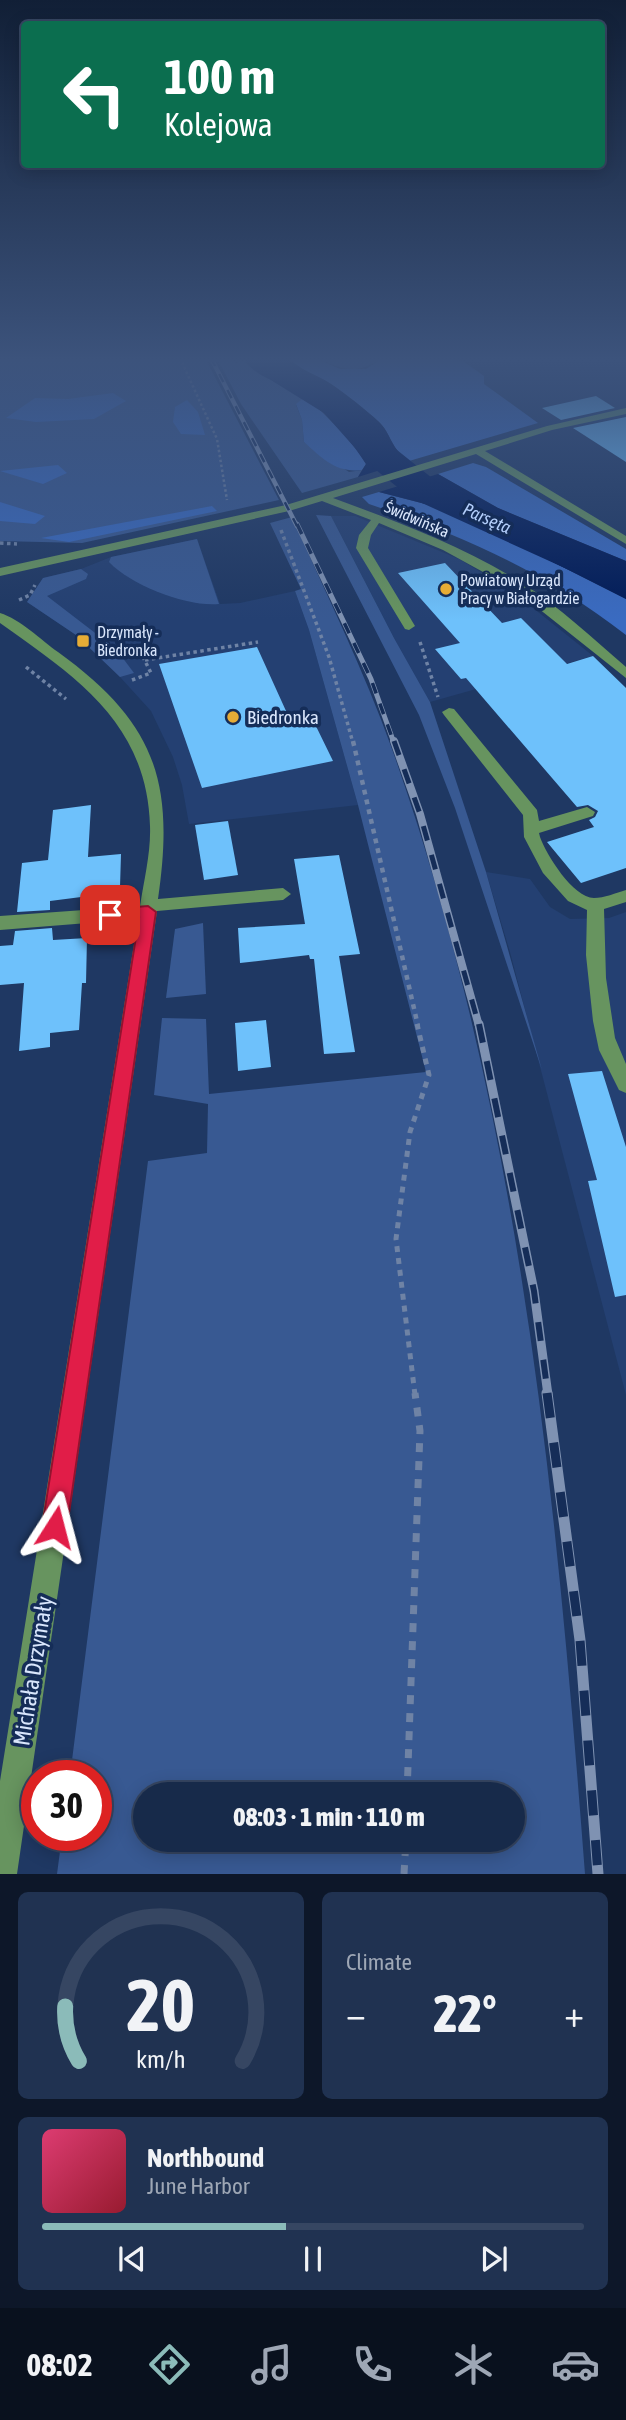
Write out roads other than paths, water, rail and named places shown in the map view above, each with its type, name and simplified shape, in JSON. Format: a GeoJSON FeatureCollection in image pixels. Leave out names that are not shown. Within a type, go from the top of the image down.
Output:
{"type":"FeatureCollection","features":[{"type":"Feature","properties":{"kind":"street"},"geometry":{"type":"LineString","coordinates":[[0,572],[323,498],[491,445]]}},
{"type":"Feature","properties":{"kind":"street"},"geometry":{"type":"LineString","coordinates":[[476,450],[626,541]]}},
{"type":"Feature","properties":{"kind":"street","name":"Świdwińska"},"geometry":{"type":"LineString","coordinates":[[323,498],[465,557],[519,587],[626,674]]}},
{"type":"Feature","properties":{"kind":"street"},"geometry":{"type":"LineString","coordinates":[[377,519],[365,535],[362,548],[409,626]]}},
{"type":"Feature","properties":{"kind":"street","name":"Michała Drzymały"},"geometry":{"type":"LineString","coordinates":[[0,617],[103,695],[116,708],[136,740],[152,778],[158,817],[148,908],[2,1874]]}},
{"type":"Feature","properties":{"kind":"street"},"geometry":{"type":"LineString","coordinates":[[449,712],[531,814],[530,838],[534,849],[570,892],[581,902],[596,905],[626,896]]}},
{"type":"Feature","properties":{"kind":"street"},"geometry":{"type":"LineString","coordinates":[[531,830],[587,812]]}},
{"type":"Feature","properties":{"kind":"street"},"geometry":{"type":"LineString","coordinates":[[0,923],[283,894]]}},
{"type":"Feature","properties":{"kind":"street"},"geometry":{"type":"LineString","coordinates":[[596,905],[592,918],[608,1048],[626,1084]]}},
{"type":"Feature","properties":{"kind":"water"},"geometry":{"type":"Polygon","coordinates":[[[353,445],[394,445],[409,461],[358,477],[366,464],[353,445]]]}},
{"type":"Feature","properties":{"kind":"water"},"geometry":{"type":"Polygon","coordinates":[[[438,474],[498,508],[626,561],[626,599],[433,506],[379,492],[438,474]]]}},
{"type":"Feature","properties":{"kind":"waterway","name":"Parsęta"},"geometry":{"type":"LineString","coordinates":[[372,445],[424,490],[626,580]]}},
{"type":"Feature","properties":{"kind":"railway"},"geometry":{"type":"LineString","coordinates":[[256,445],[297,526]]}},
{"type":"Feature","properties":{"kind":"railway"},"geometry":{"type":"LineString","coordinates":[[297,524],[371,679],[394,743]]}},
{"type":"Feature","properties":{"kind":"railway"},"geometry":{"type":"LineString","coordinates":[[394,741],[420,814],[479,1026]]}},
{"type":"Feature","properties":{"kind":"railway"},"geometry":{"type":"LineString","coordinates":[[479,1024],[534,1291],[548,1395]]}},
{"type":"Feature","properties":{"kind":"railway"},"geometry":{"type":"LineString","coordinates":[[547,1393],[580,1640],[598,1874]]}},
{"type":"Feature","properties":{"kind":"place","name":"Powiatowy Urząd Pracy w Białogardzie"},"geometry":{"type":"Point","coordinates":[446,589]}},
{"type":"Feature","properties":{"kind":"place","name":"Drzymały - Biedronka"},"geometry":{"type":"Point","coordinates":[83,641]}},
{"type":"Feature","properties":{"kind":"place","name":"Biedronka"},"geometry":{"type":"Point","coordinates":[233,717]}}]}
